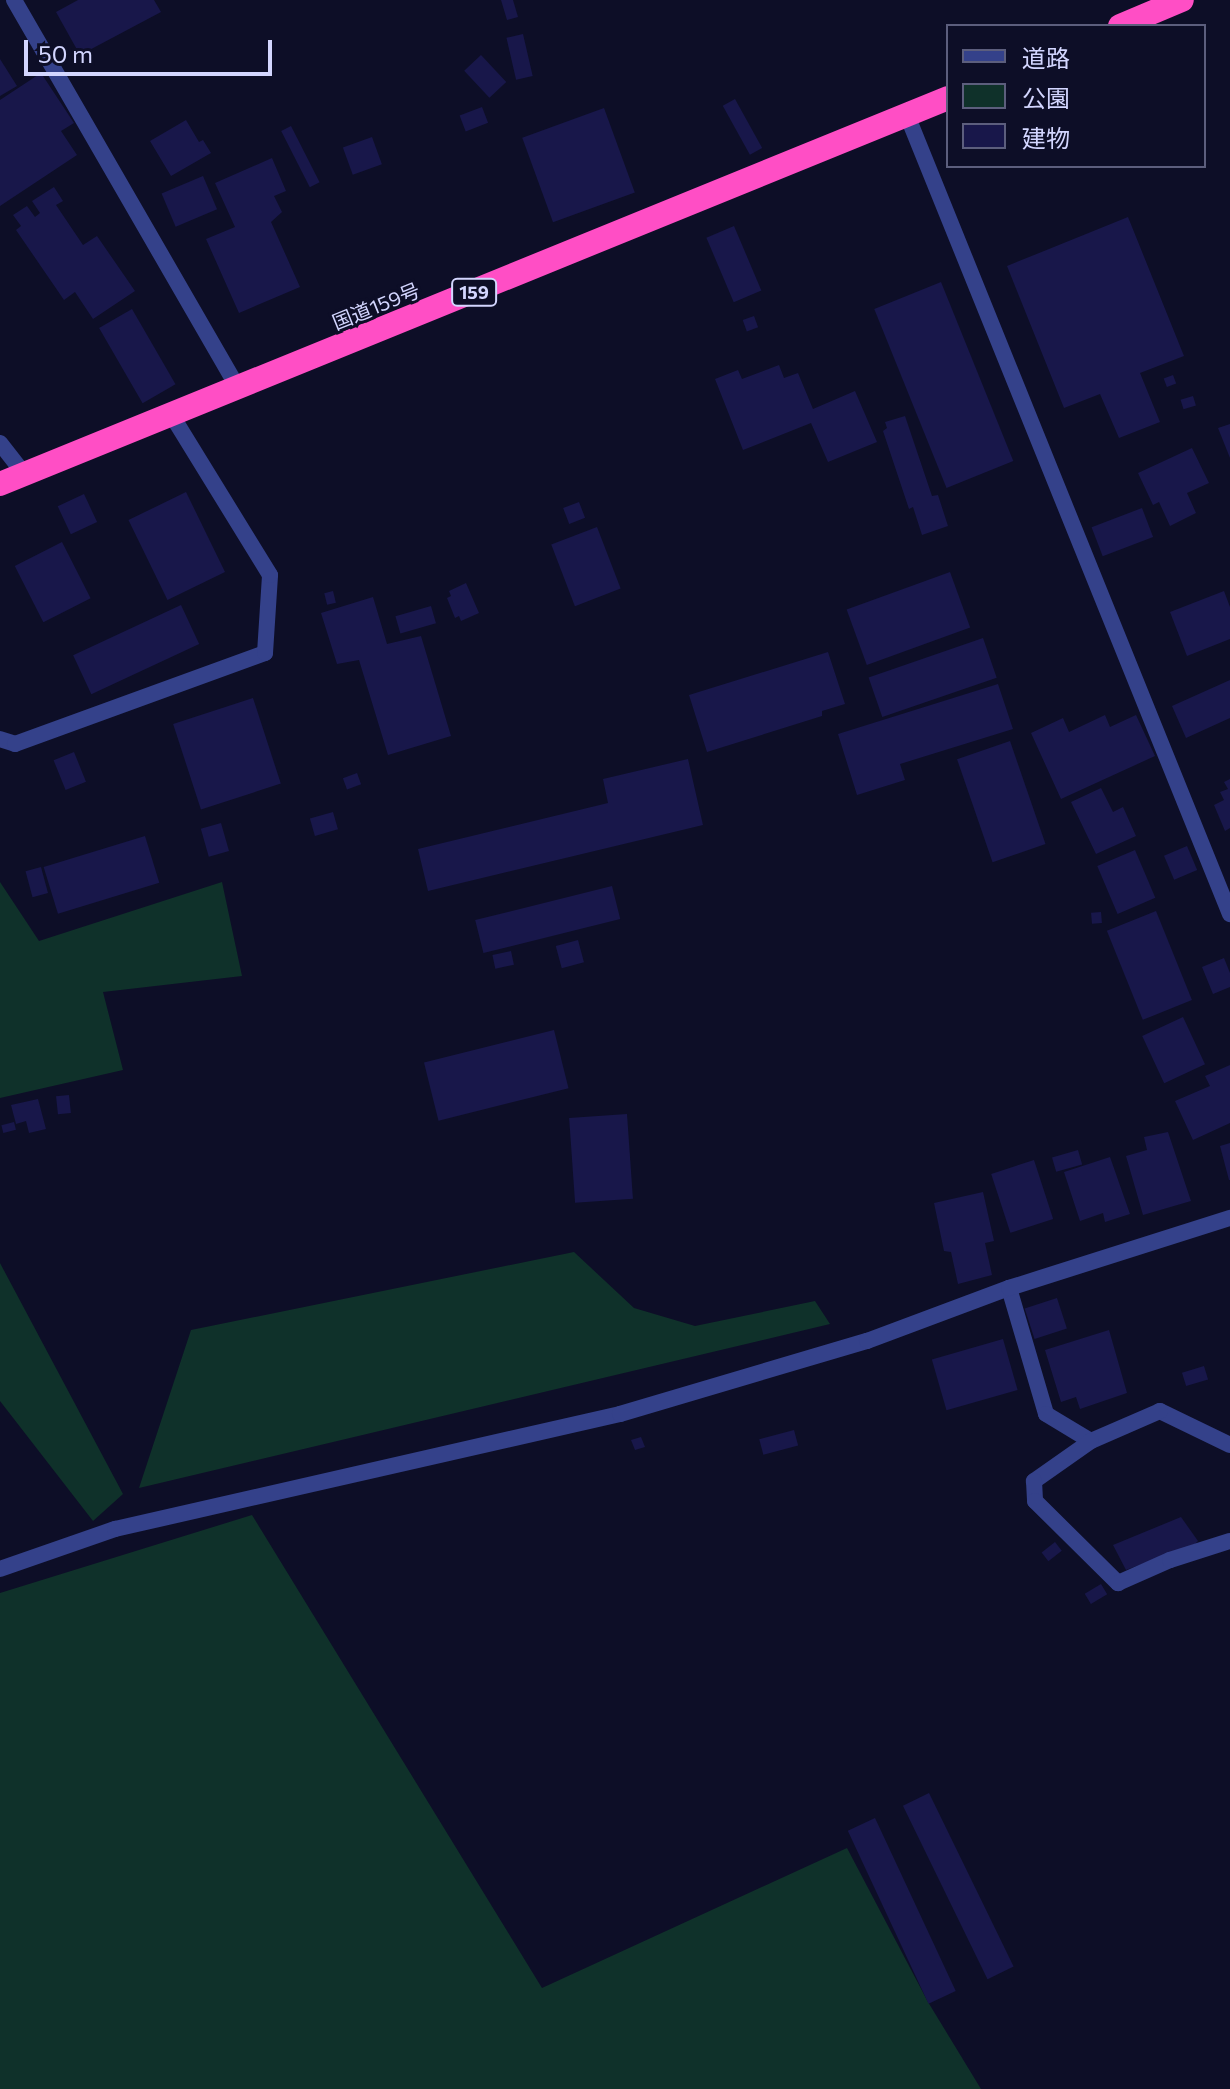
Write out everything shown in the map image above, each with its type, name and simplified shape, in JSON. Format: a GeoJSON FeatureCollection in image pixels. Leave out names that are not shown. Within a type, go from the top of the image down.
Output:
{"type":"FeatureCollection","features":[{"type":"Feature","properties":{"kind":"highway"},"geometry":{"type":"LineString","coordinates":[[1125,24],[1182,0]]}},
{"type":"Feature","properties":{"kind":"highway","name":"国道159号"},"geometry":{"type":"LineString","coordinates":[[0,484],[946,99]]}},
{"type":"Feature","properties":{"kind":"street"},"geometry":{"type":"LineString","coordinates":[[14,0],[238,388]]}},
{"type":"Feature","properties":{"kind":"street"},"geometry":{"type":"LineString","coordinates":[[907,115],[1230,914]]}},
{"type":"Feature","properties":{"kind":"street"},"geometry":{"type":"LineString","coordinates":[[0,739],[15,744],[265,653],[270,575],[171,414]]}},
{"type":"Feature","properties":{"kind":"street"},"geometry":{"type":"LineString","coordinates":[[0,443],[24,474]]}},
{"type":"Feature","properties":{"kind":"street"},"geometry":{"type":"LineString","coordinates":[[0,1569],[115,1529],[620,1414],[867,1341],[1009,1288],[1230,1218]]}},
{"type":"Feature","properties":{"kind":"street"},"geometry":{"type":"LineString","coordinates":[[1009,1288],[1046,1414],[1091,1441]]}},
{"type":"Feature","properties":{"kind":"street"},"geometry":{"type":"LineString","coordinates":[[1230,1445],[1160,1411],[1091,1441],[1034,1481],[1035,1501],[1118,1583],[1183,1556],[1230,1541]]}},
{"type":"Feature","properties":{"kind":"green space"},"geometry":{"type":"Polygon","coordinates":[[[0,882],[39,941],[222,882],[242,976],[103,992],[123,1070],[0,1098],[0,882]]]}},
{"type":"Feature","properties":{"kind":"green space"},"geometry":{"type":"Polygon","coordinates":[[[574,1252],[634,1308],[695,1326],[815,1301],[830,1324],[139,1488],[191,1330],[574,1252]]]}},
{"type":"Feature","properties":{"kind":"green space"},"geometry":{"type":"Polygon","coordinates":[[[0,1263],[123,1494],[93,1521],[0,1401],[0,1263]]]}},
{"type":"Feature","properties":{"kind":"green space"},"geometry":{"type":"Polygon","coordinates":[[[252,1515],[542,1988],[847,1848],[928,2002],[981,2089],[0,2089],[0,1593],[252,1515]]]}},
{"type":"Feature","properties":{"kind":"building"},"geometry":{"type":"Polygon","coordinates":[[[78,0],[154,0],[161,12],[80,55],[56,12],[78,0]]]}},
{"type":"Feature","properties":{"kind":"building"},"geometry":{"type":"Polygon","coordinates":[[[501,0],[513,0],[518,17],[507,20],[501,0]]]}},
{"type":"Feature","properties":{"kind":"building"},"geometry":{"type":"Polygon","coordinates":[[[523,34],[533,76],[516,80],[506,38],[523,34]]]}},
{"type":"Feature","properties":{"kind":"building"},"geometry":{"type":"Polygon","coordinates":[[[481,55],[506,82],[489,98],[464,71],[481,55]]]}},
{"type":"Feature","properties":{"kind":"building"},"geometry":{"type":"Polygon","coordinates":[[[0,59],[17,86],[0,96],[0,59]]]}},
{"type":"Feature","properties":{"kind":"building"},"geometry":{"type":"Polygon","coordinates":[[[41,73],[74,123],[61,131],[77,155],[0,206],[0,100],[41,73]]]}},
{"type":"Feature","properties":{"kind":"building"},"geometry":{"type":"Polygon","coordinates":[[[735,99],[762,148],[750,155],[723,106],[735,99]]]}},
{"type":"Feature","properties":{"kind":"building"},"geometry":{"type":"Polygon","coordinates":[[[482,107],[488,123],[466,131],[460,116],[482,107]]]}},
{"type":"Feature","properties":{"kind":"building"},"geometry":{"type":"Polygon","coordinates":[[[604,108],[635,193],[553,222],[522,138],[604,108]]]}},
{"type":"Feature","properties":{"kind":"building"},"geometry":{"type":"Polygon","coordinates":[[[186,120],[199,142],[203,140],[211,153],[171,176],[150,141],[186,120]]]}},
{"type":"Feature","properties":{"kind":"building"},"geometry":{"type":"Polygon","coordinates":[[[291,126],[320,182],[310,187],[281,131],[291,126]]]}},
{"type":"Feature","properties":{"kind":"building"},"geometry":{"type":"Polygon","coordinates":[[[372,137],[382,164],[353,175],[343,148],[372,137]]]}},
{"type":"Feature","properties":{"kind":"building"},"geometry":{"type":"Polygon","coordinates":[[[272,158],[286,191],[274,196],[282,212],[271,222],[300,287],[239,313],[206,239],[235,227],[215,183],[272,158]]]}},
{"type":"Feature","properties":{"kind":"building"},"geometry":{"type":"Polygon","coordinates":[[[203,176],[217,209],[176,227],[162,194],[203,176]]]}},
{"type":"Feature","properties":{"kind":"building"},"geometry":{"type":"Polygon","coordinates":[[[54,187],[63,201],[56,205],[83,245],[97,236],[135,291],[93,319],[75,292],[64,300],[16,230],[21,226],[13,215],[27,206],[35,217],[40,213],[32,201],[54,187]]]}},
{"type":"Feature","properties":{"kind":"building"},"geometry":{"type":"Polygon","coordinates":[[[1128,217],[1184,356],[1140,373],[1160,422],[1119,438],[1100,394],[1064,408],[1007,266],[1128,217]]]}},
{"type":"Feature","properties":{"kind":"building"},"geometry":{"type":"Polygon","coordinates":[[[734,226],[761,290],[734,302],[706,238],[734,226]]]}},
{"type":"Feature","properties":{"kind":"building"},"geometry":{"type":"Polygon","coordinates":[[[941,282],[1013,461],[947,488],[874,309],[941,282]]]}},
{"type":"Feature","properties":{"kind":"building"},"geometry":{"type":"Polygon","coordinates":[[[132,309],[176,384],[143,403],[99,328],[132,309]]]}},
{"type":"Feature","properties":{"kind":"building"},"geometry":{"type":"Polygon","coordinates":[[[754,316],[758,327],[747,331],[743,320],[754,316]]]}},
{"type":"Feature","properties":{"kind":"building"},"geometry":{"type":"Polygon","coordinates":[[[779,365],[784,378],[798,373],[813,409],[855,391],[877,442],[828,462],[811,423],[743,450],[715,379],[738,370],[742,379],[779,365]]]}},
{"type":"Feature","properties":{"kind":"building"},"geometry":{"type":"Polygon","coordinates":[[[1173,375],[1176,383],[1167,387],[1164,379],[1173,375]]]}},
{"type":"Feature","properties":{"kind":"building"},"geometry":{"type":"Polygon","coordinates":[[[1193,396],[1196,406],[1183,409],[1181,400],[1193,396]]]}},
{"type":"Feature","properties":{"kind":"building"},"geometry":{"type":"Polygon","coordinates":[[[905,416],[932,496],[938,495],[948,526],[922,535],[913,507],[909,509],[883,431],[887,428],[885,422],[905,416]]]}},
{"type":"Feature","properties":{"kind":"building"},"geometry":{"type":"Polygon","coordinates":[[[1230,424],[1230,458],[1218,428],[1230,424]]]}},
{"type":"Feature","properties":{"kind":"building"},"geometry":{"type":"Polygon","coordinates":[[[1192,448],[1209,483],[1187,493],[1196,513],[1170,526],[1159,502],[1153,505],[1138,473],[1192,448]]]}},
{"type":"Feature","properties":{"kind":"building"},"geometry":{"type":"Polygon","coordinates":[[[186,492],[225,572],[167,600],[128,520],[186,492]]]}},
{"type":"Feature","properties":{"kind":"building"},"geometry":{"type":"Polygon","coordinates":[[[84,494],[97,522],[71,534],[58,506],[84,494]]]}},
{"type":"Feature","properties":{"kind":"building"},"geometry":{"type":"Polygon","coordinates":[[[579,502],[585,518],[569,524],[563,508],[579,502]]]}},
{"type":"Feature","properties":{"kind":"building"},"geometry":{"type":"Polygon","coordinates":[[[1142,508],[1153,537],[1103,556],[1092,527],[1142,508]]]}},
{"type":"Feature","properties":{"kind":"building"},"geometry":{"type":"Polygon","coordinates":[[[597,527],[621,589],[575,606],[551,545],[597,527]]]}},
{"type":"Feature","properties":{"kind":"building"},"geometry":{"type":"Polygon","coordinates":[[[62,542],[91,598],[43,622],[15,566],[62,542]]]}},
{"type":"Feature","properties":{"kind":"building"},"geometry":{"type":"Polygon","coordinates":[[[950,572],[970,627],[867,665],[847,610],[950,572]]]}},
{"type":"Feature","properties":{"kind":"building"},"geometry":{"type":"Polygon","coordinates":[[[466,583],[479,613],[461,621],[459,616],[455,618],[447,598],[451,596],[449,591],[466,583]]]}},
{"type":"Feature","properties":{"kind":"building"},"geometry":{"type":"Polygon","coordinates":[[[333,591],[336,603],[327,605],[324,593],[333,591]]]}},
{"type":"Feature","properties":{"kind":"building"},"geometry":{"type":"Polygon","coordinates":[[[1224,591],[1230,607],[1230,639],[1187,656],[1170,612],[1224,591]]]}},
{"type":"Feature","properties":{"kind":"building"},"geometry":{"type":"Polygon","coordinates":[[[373,597],[387,644],[421,636],[451,736],[388,755],[359,660],[337,664],[321,613],[373,597]]]}},
{"type":"Feature","properties":{"kind":"building"},"geometry":{"type":"Polygon","coordinates":[[[181,605],[199,644],[91,694],[73,655],[181,605]]]}},
{"type":"Feature","properties":{"kind":"building"},"geometry":{"type":"Polygon","coordinates":[[[431,606],[436,623],[400,634],[395,616],[431,606]]]}},
{"type":"Feature","properties":{"kind":"building"},"geometry":{"type":"Polygon","coordinates":[[[983,638],[997,678],[882,717],[869,677],[983,638]]]}},
{"type":"Feature","properties":{"kind":"building"},"geometry":{"type":"Polygon","coordinates":[[[828,652],[845,704],[822,711],[822,716],[707,752],[689,695],[828,652]]]}},
{"type":"Feature","properties":{"kind":"building"},"geometry":{"type":"Polygon","coordinates":[[[1230,680],[1230,718],[1186,738],[1172,706],[1230,680]]]}},
{"type":"Feature","properties":{"kind":"building"},"geometry":{"type":"Polygon","coordinates":[[[998,684],[1013,729],[900,764],[905,780],[857,795],[838,734],[998,684]]]}},
{"type":"Feature","properties":{"kind":"building"},"geometry":{"type":"Polygon","coordinates":[[[253,698],[281,784],[201,810],[173,724],[253,698]]]}},
{"type":"Feature","properties":{"kind":"building"},"geometry":{"type":"Polygon","coordinates":[[[1105,715],[1110,727],[1136,715],[1155,756],[1061,799],[1031,733],[1063,718],[1069,732],[1105,715]]]}},
{"type":"Feature","properties":{"kind":"building"},"geometry":{"type":"Polygon","coordinates":[[[1010,741],[1045,844],[993,862],[957,759],[1010,741]]]}},
{"type":"Feature","properties":{"kind":"building"},"geometry":{"type":"Polygon","coordinates":[[[74,752],[86,782],[66,790],[54,760],[74,752]]]}},
{"type":"Feature","properties":{"kind":"building"},"geometry":{"type":"Polygon","coordinates":[[[688,759],[703,825],[428,891],[418,849],[608,803],[603,779],[688,759]]]}},
{"type":"Feature","properties":{"kind":"building"},"geometry":{"type":"Polygon","coordinates":[[[357,773],[361,784],[347,789],[343,778],[357,773]]]}},
{"type":"Feature","properties":{"kind":"building"},"geometry":{"type":"Polygon","coordinates":[[[1230,779],[1230,828],[1225,831],[1214,805],[1224,800],[1220,792],[1228,789],[1224,782],[1230,779]]]}},
{"type":"Feature","properties":{"kind":"building"},"geometry":{"type":"Polygon","coordinates":[[[1101,788],[1113,812],[1123,807],[1136,836],[1096,854],[1071,802],[1101,788]]]}},
{"type":"Feature","properties":{"kind":"building"},"geometry":{"type":"Polygon","coordinates":[[[333,812],[338,829],[315,836],[310,819],[333,812]]]}},
{"type":"Feature","properties":{"kind":"building"},"geometry":{"type":"Polygon","coordinates":[[[221,823],[229,851],[209,857],[201,829],[221,823]]]}},
{"type":"Feature","properties":{"kind":"building"},"geometry":{"type":"Polygon","coordinates":[[[145,836],[159,883],[58,914],[44,867],[145,836]]]}},
{"type":"Feature","properties":{"kind":"building"},"geometry":{"type":"Polygon","coordinates":[[[1187,846],[1197,870],[1174,880],[1164,856],[1187,846]]]}},
{"type":"Feature","properties":{"kind":"building"},"geometry":{"type":"Polygon","coordinates":[[[1135,850],[1155,898],[1118,914],[1097,866],[1135,850]]]}},
{"type":"Feature","properties":{"kind":"building"},"geometry":{"type":"Polygon","coordinates":[[[41,867],[48,893],[33,897],[26,871],[41,867]]]}},
{"type":"Feature","properties":{"kind":"building"},"geometry":{"type":"Polygon","coordinates":[[[612,886],[620,919],[483,953],[475,920],[612,886]]]}},
{"type":"Feature","properties":{"kind":"building"},"geometry":{"type":"Polygon","coordinates":[[[1156,911],[1192,1000],[1143,1020],[1107,931],[1156,911]]]}},
{"type":"Feature","properties":{"kind":"building"},"geometry":{"type":"Polygon","coordinates":[[[1101,912],[1102,923],[1092,924],[1091,913],[1101,912]]]}},
{"type":"Feature","properties":{"kind":"building"},"geometry":{"type":"Polygon","coordinates":[[[578,940],[584,962],[562,968],[556,946],[578,940]]]}},
{"type":"Feature","properties":{"kind":"building"},"geometry":{"type":"Polygon","coordinates":[[[511,951],[514,965],[495,969],[492,955],[511,951]]]}},
{"type":"Feature","properties":{"kind":"building"},"geometry":{"type":"Polygon","coordinates":[[[1224,958],[1230,973],[1230,987],[1213,994],[1202,967],[1224,958]]]}},
{"type":"Feature","properties":{"kind":"building"},"geometry":{"type":"Polygon","coordinates":[[[1183,1017],[1205,1064],[1164,1083],[1142,1036],[1183,1017]]]}},
{"type":"Feature","properties":{"kind":"building"},"geometry":{"type":"Polygon","coordinates":[[[554,1030],[569,1088],[438,1121],[424,1062],[554,1030]]]}},
{"type":"Feature","properties":{"kind":"building"},"geometry":{"type":"Polygon","coordinates":[[[1230,1065],[1230,1123],[1193,1140],[1175,1101],[1210,1086],[1205,1076],[1230,1065]]]}},
{"type":"Feature","properties":{"kind":"building"},"geometry":{"type":"Polygon","coordinates":[[[69,1095],[71,1113],[58,1114],[56,1096],[69,1095]]]}},
{"type":"Feature","properties":{"kind":"building"},"geometry":{"type":"Polygon","coordinates":[[[38,1099],[46,1129],[29,1133],[26,1121],[16,1124],[11,1105],[38,1099]]]}},
{"type":"Feature","properties":{"kind":"building"},"geometry":{"type":"Polygon","coordinates":[[[627,1114],[633,1199],[575,1203],[569,1118],[627,1114]]]}},
{"type":"Feature","properties":{"kind":"building"},"geometry":{"type":"Polygon","coordinates":[[[14,1122],[16,1130],[3,1133],[1,1125],[14,1122]]]}},
{"type":"Feature","properties":{"kind":"building"},"geometry":{"type":"Polygon","coordinates":[[[1168,1132],[1191,1201],[1143,1215],[1126,1156],[1147,1150],[1144,1137],[1168,1132]]]}},
{"type":"Feature","properties":{"kind":"building"},"geometry":{"type":"Polygon","coordinates":[[[1230,1143],[1230,1180],[1229,1180],[1220,1146],[1230,1143]]]}},
{"type":"Feature","properties":{"kind":"building"},"geometry":{"type":"Polygon","coordinates":[[[1078,1150],[1082,1164],[1056,1172],[1052,1157],[1078,1150]]]}},
{"type":"Feature","properties":{"kind":"building"},"geometry":{"type":"Polygon","coordinates":[[[1110,1157],[1130,1214],[1105,1222],[1103,1213],[1080,1221],[1064,1172],[1110,1157]]]}},
{"type":"Feature","properties":{"kind":"building"},"geometry":{"type":"Polygon","coordinates":[[[1034,1160],[1053,1219],[1010,1233],[991,1174],[1034,1160]]]}},
{"type":"Feature","properties":{"kind":"building"},"geometry":{"type":"Polygon","coordinates":[[[983,1192],[994,1241],[985,1243],[992,1275],[958,1284],[951,1252],[944,1251],[934,1203],[983,1192]]]}},
{"type":"Feature","properties":{"kind":"building"},"geometry":{"type":"Polygon","coordinates":[[[1057,1298],[1067,1328],[1035,1339],[1025,1309],[1057,1298]]]}},
{"type":"Feature","properties":{"kind":"building"},"geometry":{"type":"Polygon","coordinates":[[[1109,1330],[1127,1393],[1080,1409],[1076,1397],[1061,1402],[1045,1350],[1109,1330]]]}},
{"type":"Feature","properties":{"kind":"building"},"geometry":{"type":"Polygon","coordinates":[[[1003,1339],[1018,1390],[946,1410],[932,1359],[1003,1339]]]}},
{"type":"Feature","properties":{"kind":"building"},"geometry":{"type":"Polygon","coordinates":[[[1204,1366],[1208,1379],[1186,1386],[1182,1373],[1204,1366]]]}},
{"type":"Feature","properties":{"kind":"building"},"geometry":{"type":"Polygon","coordinates":[[[794,1430],[798,1445],[763,1455],[759,1439],[794,1430]]]}},
{"type":"Feature","properties":{"kind":"building"},"geometry":{"type":"Polygon","coordinates":[[[641,1437],[645,1447],[635,1450],[631,1440],[641,1437]]]}},
{"type":"Feature","properties":{"kind":"building"},"geometry":{"type":"Polygon","coordinates":[[[1181,1517],[1198,1541],[1195,1544],[1126,1570],[1113,1545],[1181,1517]]]}},
{"type":"Feature","properties":{"kind":"building"},"geometry":{"type":"Polygon","coordinates":[[[1055,1542],[1062,1551],[1048,1561],[1042,1552],[1055,1542]]]}},
{"type":"Feature","properties":{"kind":"building"},"geometry":{"type":"Polygon","coordinates":[[[1101,1584],[1107,1594],[1091,1604],[1085,1594],[1101,1584]]]}},
{"type":"Feature","properties":{"kind":"building"},"geometry":{"type":"Polygon","coordinates":[[[929,1793],[1014,1966],[988,1979],[903,1806],[929,1793]]]}},
{"type":"Feature","properties":{"kind":"building"},"geometry":{"type":"Polygon","coordinates":[[[875,1818],[956,1991],[929,2004],[848,1831],[875,1818]]]}}]}
